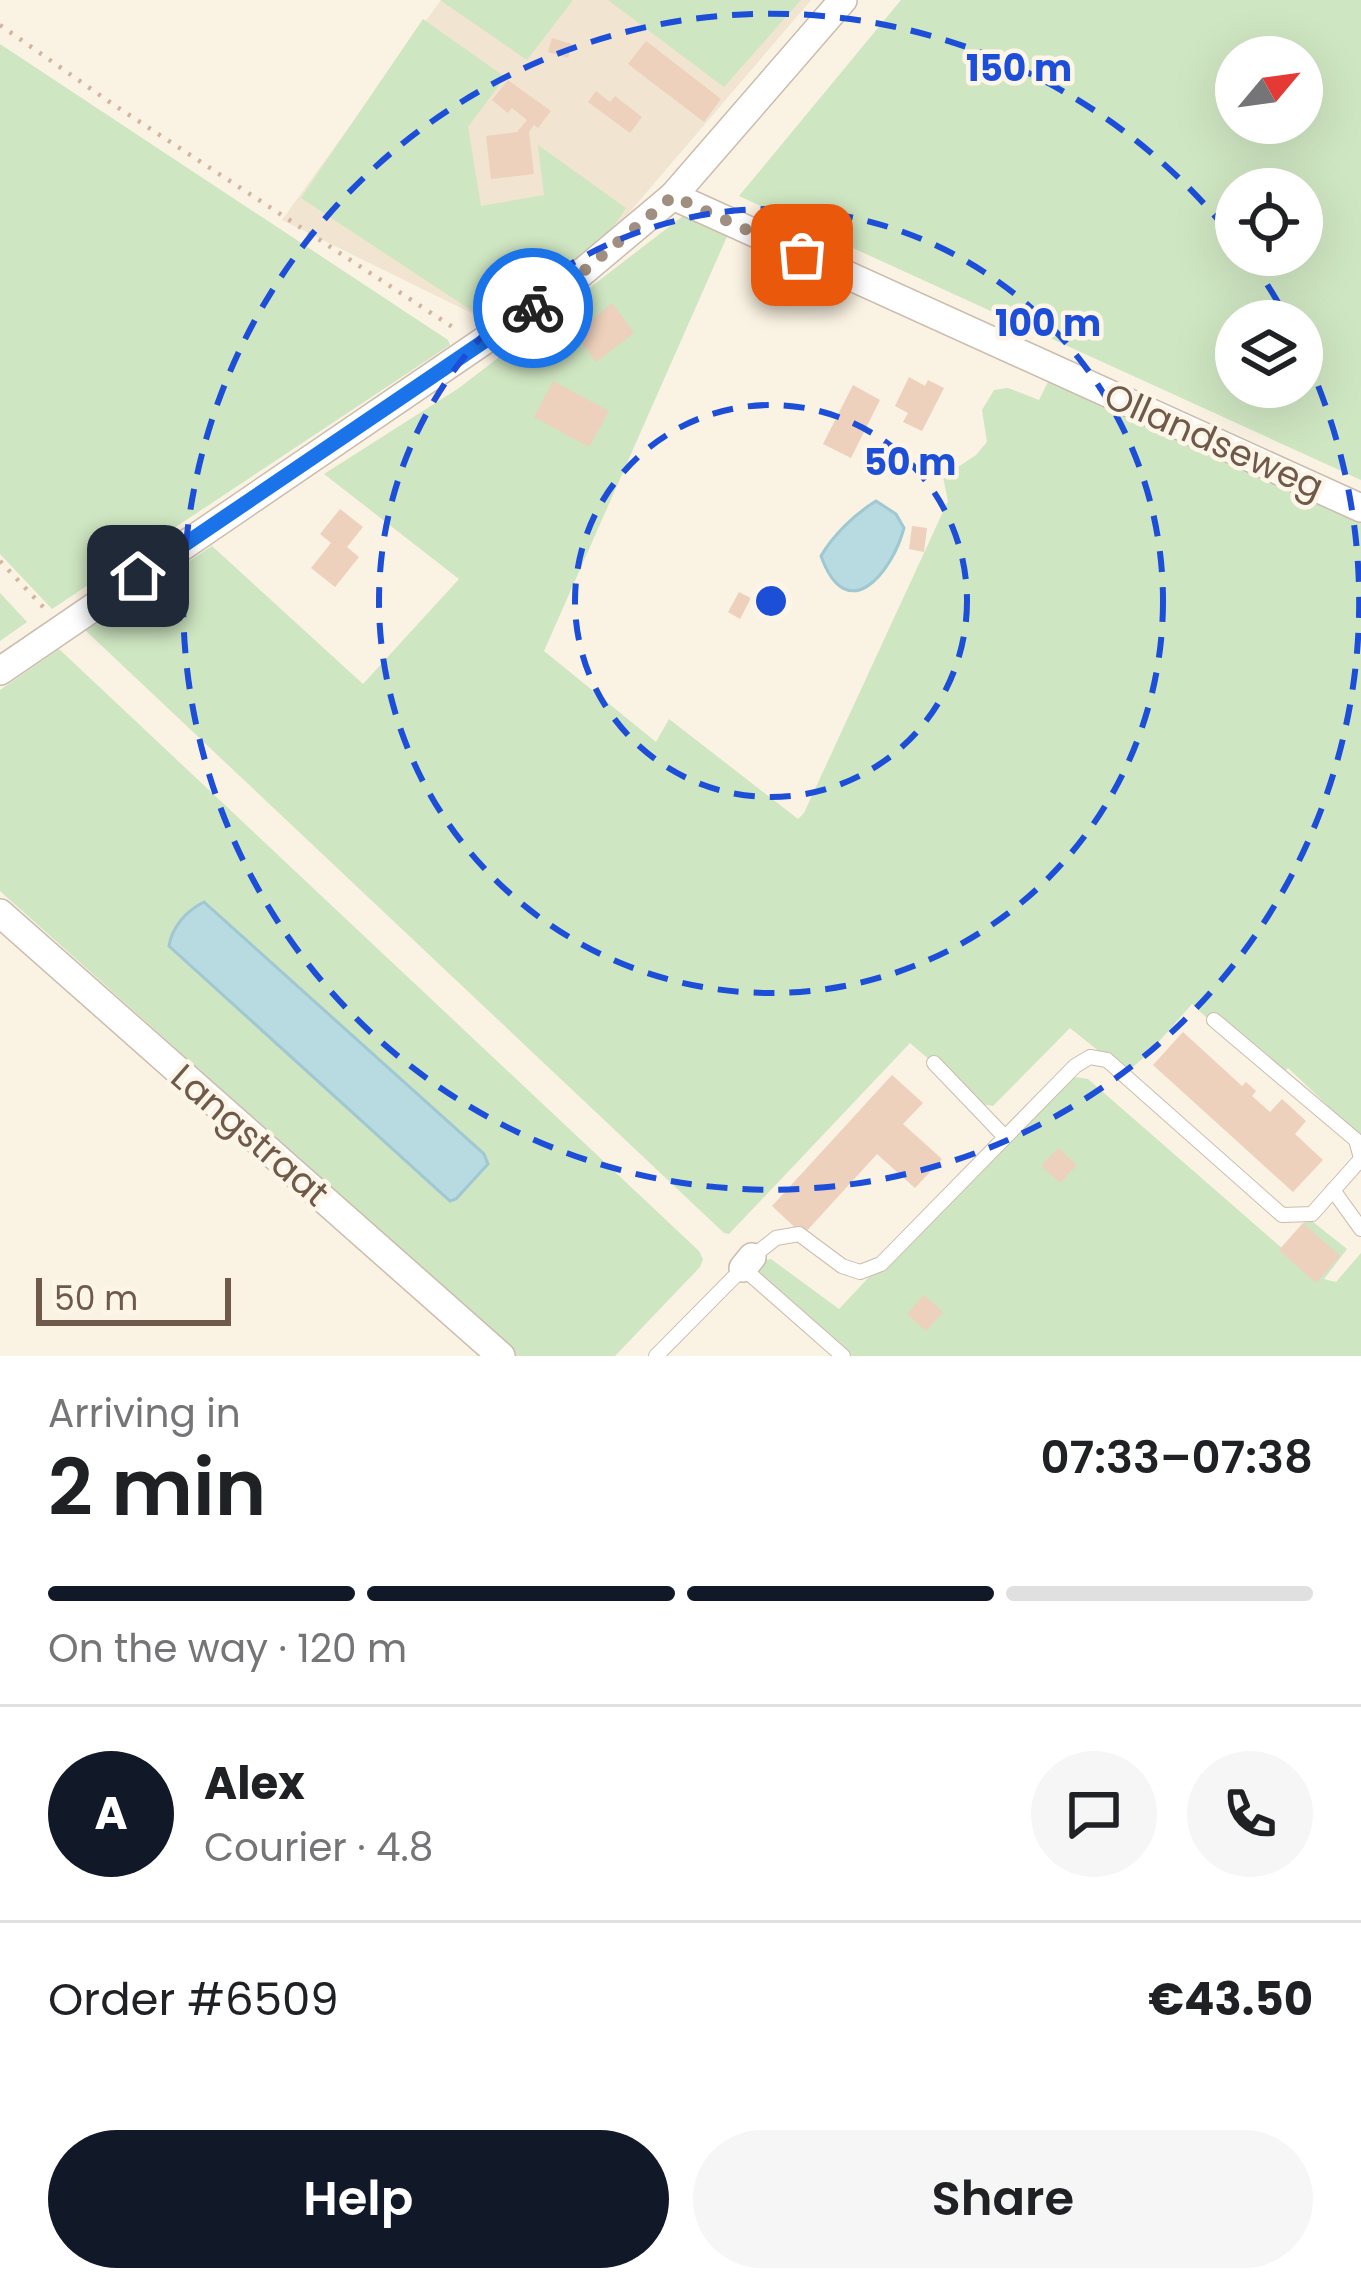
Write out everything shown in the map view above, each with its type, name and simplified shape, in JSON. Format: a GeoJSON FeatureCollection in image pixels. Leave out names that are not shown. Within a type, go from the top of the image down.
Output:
{"type":"FeatureCollection","features":[{"type":"Feature","properties":{"kind":"street"},"geometry":{"type":"LineString","coordinates":[[0,671],[573,280],[673,196],[843,0]]}},
{"type":"Feature","properties":{"kind":"street","name":"Ollandseweg"},"geometry":{"type":"LineString","coordinates":[[673,196],[1361,508]]}},
{"type":"Feature","properties":{"kind":"street","name":"Langstraat"},"geometry":{"type":"LineString","coordinates":[[0,913],[501,1356]]}},
{"type":"Feature","properties":{"kind":"lane"},"geometry":{"type":"LineString","coordinates":[[656,1356],[776,1238],[800,1234],[842,1266],[860,1272],[880,1264],[1075,1066],[1090,1057],[1107,1060],[1282,1215],[1312,1214],[1361,1159],[1356,1140],[1214,1020]]}},
{"type":"Feature","properties":{"kind":"lane"},"geometry":{"type":"LineString","coordinates":[[934,1063],[1004,1136]]}},
{"type":"Feature","properties":{"kind":"lane"},"geometry":{"type":"LineString","coordinates":[[1334,1190],[1361,1229]]}},
{"type":"Feature","properties":{"kind":"lane"},"geometry":{"type":"LineString","coordinates":[[748,1263],[843,1356]]}},
{"type":"Feature","properties":{"kind":"path"},"geometry":{"type":"LineString","coordinates":[[0,25],[479,345]]}},
{"type":"Feature","properties":{"kind":"path"},"geometry":{"type":"LineString","coordinates":[[0,561],[62,627]]}},
{"type":"Feature","properties":{"kind":"shaded area"},"geometry":{"type":"Polygon","coordinates":[[[441,0],[811,0],[522,338],[282,220],[441,0]]]}},
{"type":"Feature","properties":{"kind":"green space"},"geometry":{"type":"Polygon","coordinates":[[[440,0],[573,0],[527,60],[440,0]]]}},
{"type":"Feature","properties":{"kind":"green space"},"geometry":{"type":"Polygon","coordinates":[[[608,0],[801,0],[724,87],[608,0]]]}},
{"type":"Feature","properties":{"kind":"green space"},"geometry":{"type":"Polygon","coordinates":[[[901,0],[1361,0],[1361,480],[739,196],[901,0]]]}},
{"type":"Feature","properties":{"kind":"green space"},"geometry":{"type":"Polygon","coordinates":[[[423,19],[505,77],[468,127],[481,206],[544,195],[538,145],[626,208],[581,259],[486,320],[301,198],[423,19]]]}},
{"type":"Feature","properties":{"kind":"green space"},"geometry":{"type":"Polygon","coordinates":[[[0,44],[450,345],[52,609],[0,554],[0,44]]]}},
{"type":"Feature","properties":{"kind":"green space"},"geometry":{"type":"Polygon","coordinates":[[[687,213],[729,232],[544,651],[656,742],[669,719],[798,819],[948,501],[943,477],[987,442],[982,410],[994,390],[1008,388],[1039,400],[1049,380],[1361,523],[1361,1137],[1288,1068],[1275,1082],[1192,1004],[1126,1073],[1070,1028],[993,1106],[981,1104],[910,1043],[729,1234],[724,1233],[85,630],[212,546],[363,684],[459,579],[324,474],[459,388],[687,213]]]}},
{"type":"Feature","properties":{"kind":"green space"},"geometry":{"type":"Polygon","coordinates":[[[0,593],[27,622],[0,641],[0,593]]]}},
{"type":"Feature","properties":{"kind":"green space"},"geometry":{"type":"Polygon","coordinates":[[[59,649],[699,1251],[700,1267],[615,1356],[515,1356],[0,891],[0,690],[59,649]],[[170,946],[449,1200],[456,1199],[170,946]]]}},
{"type":"Feature","properties":{"kind":"green space"},"geometry":{"type":"Polygon","coordinates":[[[1068,1076],[1088,1079],[1283,1249],[1308,1218],[1347,1249],[1324,1279],[1336,1282],[1361,1253],[1361,1356],[833,1356],[749,1264],[771,1259],[839,1309],[982,1157],[1068,1076]]]}},
{"type":"Feature","properties":{"kind":"water"},"geometry":{"type":"Polygon","coordinates":[[[876,501],[896,514],[904,528],[898,545],[868,586],[856,591],[843,588],[821,556],[845,526],[876,501]]]}},
{"type":"Feature","properties":{"kind":"water"},"geometry":{"type":"Polygon","coordinates":[[[204,902],[484,1154],[488,1164],[456,1199],[450,1201],[169,946],[181,920],[204,902]]]}},
{"type":"Feature","properties":{"kind":"building"},"geometry":{"type":"Polygon","coordinates":[[[552,38],[572,44],[568,58],[548,52],[552,38]]]}},
{"type":"Feature","properties":{"kind":"building"},"geometry":{"type":"Polygon","coordinates":[[[646,41],[721,99],[704,122],[628,64],[646,41]]]}},
{"type":"Feature","properties":{"kind":"building"},"geometry":{"type":"Polygon","coordinates":[[[508,80],[551,111],[529,132],[534,174],[491,179],[486,136],[517,132],[527,120],[492,100],[508,80]]]}},
{"type":"Feature","properties":{"kind":"building"},"geometry":{"type":"Polygon","coordinates":[[[596,91],[610,102],[615,96],[642,117],[630,133],[588,102],[596,91]]]}},
{"type":"Feature","properties":{"kind":"building"},"geometry":{"type":"Polygon","coordinates":[[[612,303],[634,333],[596,362],[575,334],[612,303]]]}},
{"type":"Feature","properties":{"kind":"building"},"geometry":{"type":"Polygon","coordinates":[[[909,377],[925,386],[928,380],[944,388],[922,431],[903,422],[908,413],[895,406],[909,377]]]}},
{"type":"Feature","properties":{"kind":"building"},"geometry":{"type":"Polygon","coordinates":[[[553,381],[609,411],[589,447],[534,417],[553,381]]]}},
{"type":"Feature","properties":{"kind":"building"},"geometry":{"type":"Polygon","coordinates":[[[853,385],[880,400],[851,458],[823,444],[853,385]]]}},
{"type":"Feature","properties":{"kind":"building"},"geometry":{"type":"Polygon","coordinates":[[[340,509],[363,527],[347,547],[359,557],[335,587],[311,568],[331,543],[320,534],[340,509]]]}},
{"type":"Feature","properties":{"kind":"building"},"geometry":{"type":"Polygon","coordinates":[[[912,526],[927,528],[924,552],[909,549],[912,526]]]}},
{"type":"Feature","properties":{"kind":"building"},"geometry":{"type":"Polygon","coordinates":[[[739,592],[751,598],[740,619],[728,612],[739,592]]]}},
{"type":"Feature","properties":{"kind":"building"},"geometry":{"type":"Polygon","coordinates":[[[1183,1032],[1242,1086],[1246,1082],[1256,1091],[1252,1096],[1270,1112],[1282,1099],[1306,1121],[1295,1134],[1323,1160],[1293,1192],[1153,1065],[1183,1032]]]}},
{"type":"Feature","properties":{"kind":"building"},"geometry":{"type":"Polygon","coordinates":[[[892,1075],[923,1103],[903,1124],[942,1159],[915,1188],[877,1154],[803,1235],[772,1206],[892,1075]]]}},
{"type":"Feature","properties":{"kind":"building"},"geometry":{"type":"Polygon","coordinates":[[[1058,1148],[1077,1165],[1060,1183],[1041,1166],[1058,1148]]]}},
{"type":"Feature","properties":{"kind":"building"},"geometry":{"type":"Polygon","coordinates":[[[1303,1223],[1340,1256],[1316,1283],[1279,1250],[1303,1223]]]}},
{"type":"Feature","properties":{"kind":"building"},"geometry":{"type":"Polygon","coordinates":[[[924,1295],[943,1312],[926,1331],[907,1314],[924,1295]]]}},
{"type":"Feature","properties":{"kind":"way so far"},"geometry":{"type":"LineString","coordinates":[[533,308],[673,196],[802,255]]}},
{"type":"Feature","properties":{"kind":"route"},"geometry":{"type":"LineString","coordinates":[[138,576],[533,308]]}}]}
